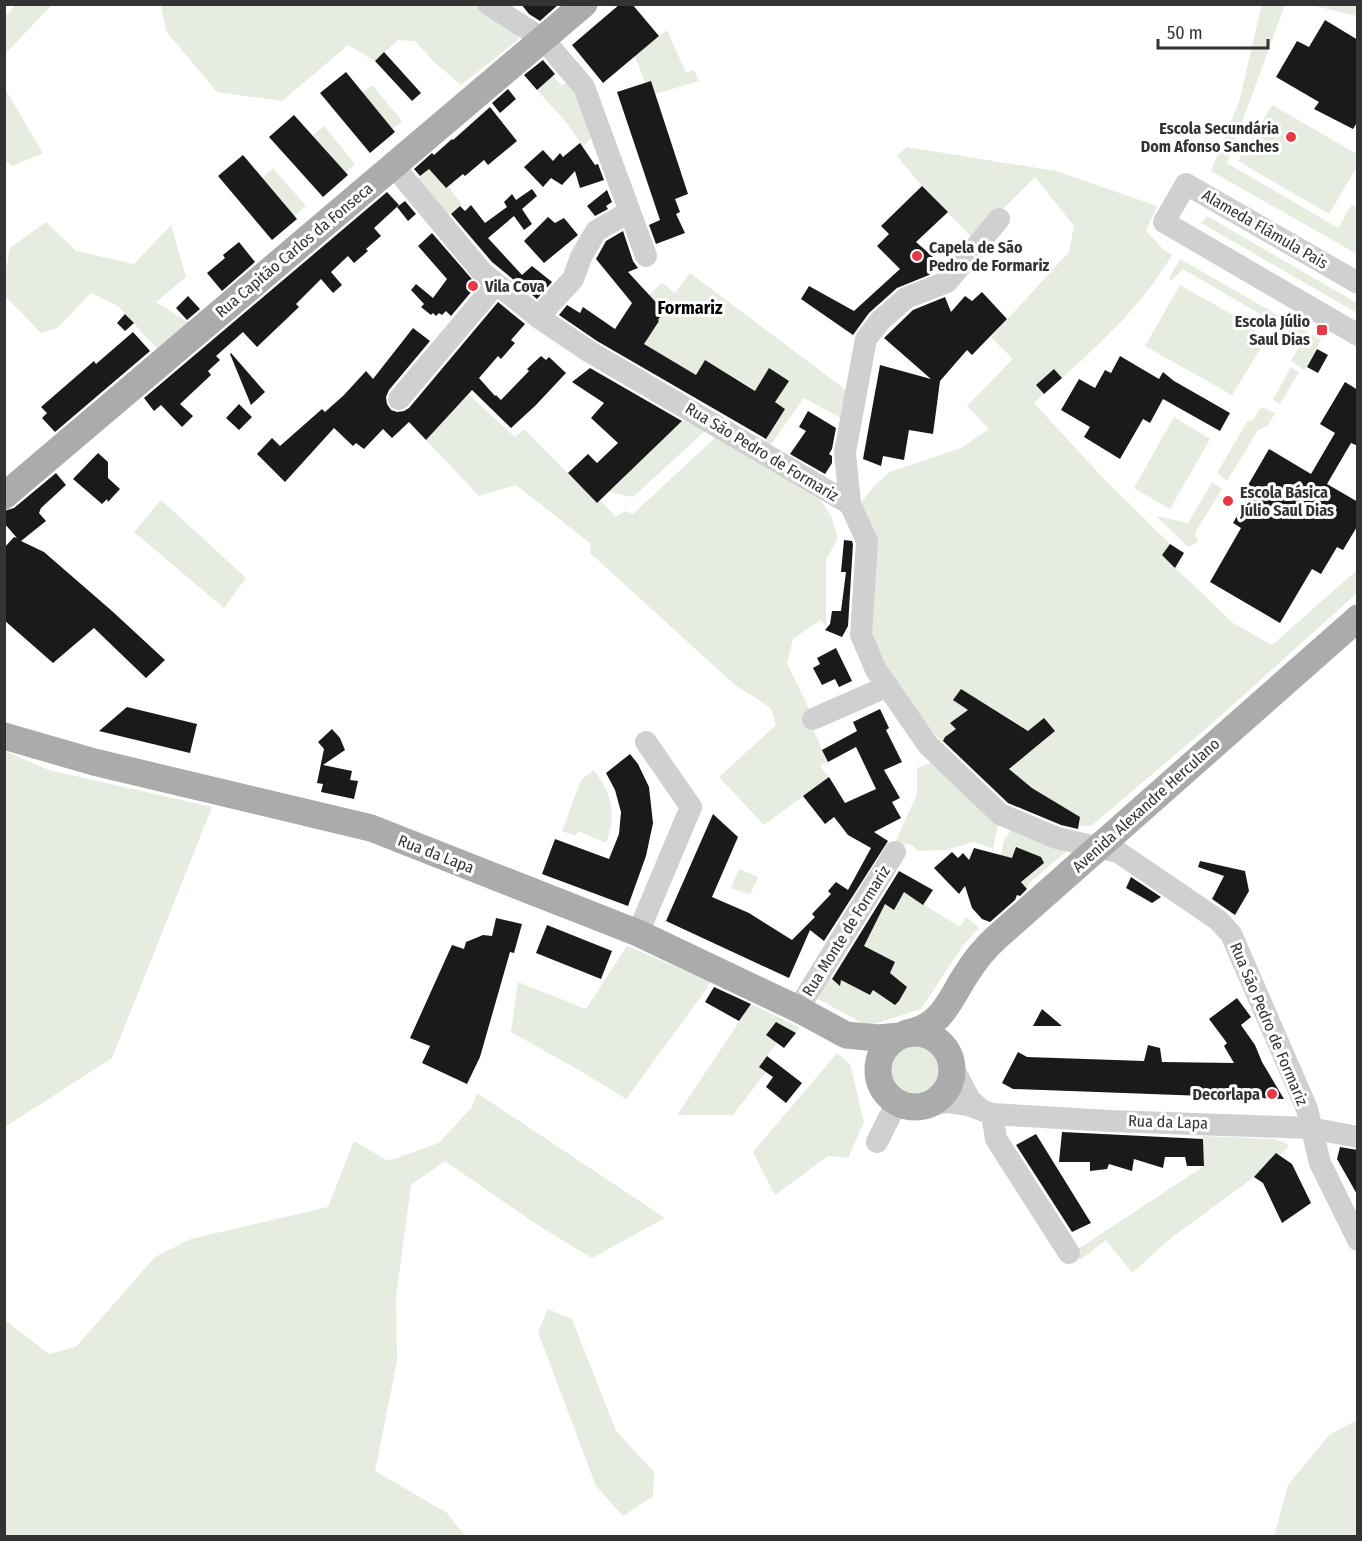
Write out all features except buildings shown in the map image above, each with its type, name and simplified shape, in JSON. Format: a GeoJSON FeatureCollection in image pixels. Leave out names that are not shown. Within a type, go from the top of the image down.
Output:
{"type":"FeatureCollection","features":[{"type":"Feature","properties":{"kind":"main road","name":"Rua Capitão Carlos da Fonseca"},"geometry":{"type":"LineString","coordinates":[[4,496],[584,4]]}},
{"type":"Feature","properties":{"kind":"main road","name":"Avenida Alexandre Herculano"},"geometry":{"type":"LineString","coordinates":[[903,1034],[922,1030],[933,1022],[949,1005],[966,974],[984,949],[1358,618]]}},
{"type":"Feature","properties":{"kind":"main road","name":"Rua da Lapa"},"geometry":{"type":"LineString","coordinates":[[4,736],[94,762],[370,828],[638,933],[798,1010],[846,1035],[867,1058],[878,1076]]}},
{"type":"Feature","properties":{"kind":"main road","name":"Avenida Alexandre Herculano"},"geometry":{"type":"LineString","coordinates":[[949,1005],[945,1028],[952,1062]]}},
{"type":"Feature","properties":{"kind":"main road","name":"Rua da Lapa"},"geometry":{"type":"LineString","coordinates":[[846,1035],[878,1038],[903,1034]]}},
{"type":"Feature","properties":{"kind":"main road"},"geometry":{"type":"LineString","coordinates":[[903,1034],[928,1035],[938,1040],[952,1062],[952,1080],[947,1091],[930,1105],[907,1107],[897,1102],[888,1096],[878,1076],[881,1054],[892,1041],[903,1034]]}},
{"type":"Feature","properties":{"kind":"street"},"geometry":{"type":"LineString","coordinates":[[488,4],[543,39],[584,87],[646,256]]}},
{"type":"Feature","properties":{"kind":"street","name":"Rua São Pedro de Formariz"},"geometry":{"type":"LineString","coordinates":[[393,165],[482,272],[538,317],[590,352],[850,504],[867,541],[861,635],[876,670],[928,745],[1000,814],[1075,844],[1118,852],[1218,920],[1231,934],[1307,1109],[1320,1163],[1358,1240]]}},
{"type":"Feature","properties":{"kind":"street","name":"Alameda Flâmula Pais"},"geometry":{"type":"LineString","coordinates":[[1358,283],[1186,184],[1164,222],[1358,335]]}},
{"type":"Feature","properties":{"kind":"street"},"geometry":{"type":"LineString","coordinates":[[538,317],[573,279],[581,257],[596,231],[629,212]]}},
{"type":"Feature","properties":{"kind":"street"},"geometry":{"type":"LineString","coordinates":[[850,504],[844,452],[866,339],[880,321],[906,298],[947,282],[999,219]]}},
{"type":"Feature","properties":{"kind":"street"},"geometry":{"type":"LineString","coordinates":[[399,399],[496,285]]}},
{"type":"Feature","properties":{"kind":"street"},"geometry":{"type":"LineString","coordinates":[[821,487],[842,481],[847,474]]}},
{"type":"Feature","properties":{"kind":"street"},"geometry":{"type":"LineString","coordinates":[[813,719],[888,687]]}},
{"type":"Feature","properties":{"kind":"street"},"geometry":{"type":"LineString","coordinates":[[638,933],[691,807],[646,742]]}},
{"type":"Feature","properties":{"kind":"street","name":"Rua Monte de Formariz"},"geometry":{"type":"LineString","coordinates":[[798,1010],[895,852]]}},
{"type":"Feature","properties":{"kind":"street"},"geometry":{"type":"LineString","coordinates":[[952,1062],[970,1100],[986,1111],[996,1139],[1069,1253]]}},
{"type":"Feature","properties":{"kind":"street"},"geometry":{"type":"LineString","coordinates":[[877,1142],[897,1102]]}},
{"type":"Feature","properties":{"kind":"street","name":"Rua da Lapa"},"geometry":{"type":"LineString","coordinates":[[930,1105],[948,1102],[986,1111],[1111,1121],[1311,1128],[1358,1137]]}},
{"type":"Feature","properties":{"kind":"shaded area"},"geometry":{"type":"Polygon","coordinates":[[[16,4],[52,5],[5,54],[5,17],[16,4]]]}},
{"type":"Feature","properties":{"kind":"shaded area"},"geometry":{"type":"Polygon","coordinates":[[[1262,4],[1285,5],[1227,163],[1338,228],[1352,204],[1357,208],[1357,254],[1211,171],[1239,102],[1262,4]]]}},
{"type":"Feature","properties":{"kind":"shaded area"},"geometry":{"type":"Polygon","coordinates":[[[161,5],[475,5],[515,29],[519,39],[461,85],[434,62],[415,41],[398,40],[375,61],[348,45],[282,101],[217,92],[166,31],[161,5]]]}},
{"type":"Feature","properties":{"kind":"shaded area"},"geometry":{"type":"Polygon","coordinates":[[[1311,5],[1356,5],[1357,16],[1311,5]]]}},
{"type":"Feature","properties":{"kind":"shaded area"},"geometry":{"type":"Polygon","coordinates":[[[667,30],[686,73],[694,70],[699,81],[655,94],[651,82],[645,83],[635,56],[667,30]]]}},
{"type":"Feature","properties":{"kind":"shaded area"},"geometry":{"type":"Polygon","coordinates":[[[544,66],[561,85],[571,81],[594,135],[583,147],[567,123],[537,90],[547,81],[544,66]]]}},
{"type":"Feature","properties":{"kind":"shaded area"},"geometry":{"type":"Polygon","coordinates":[[[372,85],[402,121],[393,129],[362,93],[372,85]]]}},
{"type":"Feature","properties":{"kind":"shaded area"},"geometry":{"type":"Polygon","coordinates":[[[4,87],[43,153],[12,166],[5,160],[4,87]]]}},
{"type":"Feature","properties":{"kind":"shaded area"},"geometry":{"type":"Polygon","coordinates":[[[1272,105],[1357,154],[1357,167],[1329,214],[1238,161],[1272,105]]]}},
{"type":"Feature","properties":{"kind":"shaded area"},"geometry":{"type":"Polygon","coordinates":[[[324,126],[355,164],[345,172],[313,135],[324,126]]]}},
{"type":"Feature","properties":{"kind":"shaded area"},"geometry":{"type":"Polygon","coordinates":[[[907,147],[1056,171],[1157,206],[1146,231],[1165,251],[1172,255],[1135,306],[1093,349],[1062,378],[1054,369],[1036,385],[1044,394],[1034,403],[1104,479],[1170,544],[1162,555],[1233,623],[1272,645],[1357,570],[1357,593],[1208,727],[1091,826],[1079,826],[1080,817],[1033,788],[1011,771],[1010,746],[1024,757],[1054,731],[1044,718],[1028,731],[953,700],[990,725],[956,730],[946,737],[943,743],[929,728],[878,658],[868,630],[859,505],[874,486],[890,472],[961,448],[989,429],[967,406],[1013,359],[991,337],[1069,252],[1074,226],[1035,177],[973,239],[922,186],[897,156],[907,147]]]}},
{"type":"Feature","properties":{"kind":"shaded area"},"geometry":{"type":"Polygon","coordinates":[[[273,168],[306,206],[294,216],[262,178],[273,168]]]}},
{"type":"Feature","properties":{"kind":"shaded area"},"geometry":{"type":"Polygon","coordinates":[[[429,169],[445,188],[448,186],[462,204],[447,217],[415,181],[429,169]]]}},
{"type":"Feature","properties":{"kind":"shaded area"},"geometry":{"type":"Polygon","coordinates":[[[1207,216],[1357,303],[1357,313],[1201,223],[1207,216]]]}},
{"type":"Feature","properties":{"kind":"shaded area"},"geometry":{"type":"Polygon","coordinates":[[[46,222],[76,251],[134,264],[171,225],[186,277],[156,302],[194,326],[161,353],[118,306],[91,293],[57,328],[41,333],[5,296],[5,275],[10,248],[46,222]]]}},
{"type":"Feature","properties":{"kind":"shaded area"},"geometry":{"type":"Polygon","coordinates":[[[1180,259],[1321,340],[1307,367],[1304,370],[1291,361],[1303,339],[1183,269],[1171,281],[1169,278],[1180,259]]]}},
{"type":"Feature","properties":{"kind":"shaded area"},"geometry":{"type":"Polygon","coordinates":[[[690,273],[846,390],[844,420],[804,398],[767,450],[764,443],[785,408],[705,360],[696,375],[643,344],[659,321],[637,305],[662,283],[675,293],[690,273]]]}},
{"type":"Feature","properties":{"kind":"shaded area"},"geometry":{"type":"Polygon","coordinates":[[[1180,285],[1256,328],[1254,332],[1257,343],[1262,346],[1232,395],[1145,346],[1180,285]]]}},
{"type":"Feature","properties":{"kind":"shaded area"},"geometry":{"type":"Polygon","coordinates":[[[1291,367],[1299,372],[1280,404],[1273,400],[1291,367]]]}},
{"type":"Feature","properties":{"kind":"shaded area"},"geometry":{"type":"Polygon","coordinates":[[[468,394],[515,437],[524,429],[597,503],[600,500],[616,517],[625,511],[633,514],[717,436],[820,499],[831,516],[838,538],[826,560],[826,626],[820,620],[793,639],[787,663],[810,711],[813,729],[828,762],[820,766],[829,777],[764,825],[719,777],[776,725],[771,708],[735,685],[590,553],[591,544],[516,485],[479,496],[426,440],[468,394]]]}},
{"type":"Feature","properties":{"kind":"shaded area"},"geometry":{"type":"Polygon","coordinates":[[[1261,407],[1275,413],[1267,426],[1258,430],[1227,481],[1217,473],[1247,422],[1254,419],[1261,407]]]}},
{"type":"Feature","properties":{"kind":"shaded area"},"geometry":{"type":"Polygon","coordinates":[[[1174,417],[1210,439],[1170,509],[1134,488],[1174,417]]]}},
{"type":"Feature","properties":{"kind":"shaded area"},"geometry":{"type":"Polygon","coordinates":[[[683,420],[705,431],[633,497],[609,492],[683,420]]]}},
{"type":"Feature","properties":{"kind":"shaded area"},"geometry":{"type":"Polygon","coordinates":[[[1212,482],[1222,489],[1195,533],[1198,542],[1188,547],[1156,516],[1188,523],[1212,482]]]}},
{"type":"Feature","properties":{"kind":"shaded area"},"geometry":{"type":"Polygon","coordinates":[[[161,500],[246,578],[224,608],[134,532],[161,500]]]}},
{"type":"Feature","properties":{"kind":"shaded area"},"geometry":{"type":"Polygon","coordinates":[[[5,751],[49,770],[212,807],[112,1058],[5,1127],[5,751]]]}},
{"type":"Feature","properties":{"kind":"shaded area"},"geometry":{"type":"Polygon","coordinates":[[[935,761],[998,825],[993,849],[974,842],[947,850],[919,851],[910,844],[894,845],[917,794],[917,768],[935,761]]]}},
{"type":"Feature","properties":{"kind":"shaded area"},"geometry":{"type":"Polygon","coordinates":[[[594,770],[609,796],[611,805],[611,822],[606,843],[578,831],[575,836],[562,831],[581,780],[594,770]]]}},
{"type":"Feature","properties":{"kind":"shaded area"},"geometry":{"type":"Polygon","coordinates":[[[1011,830],[1062,848],[1066,852],[1029,883],[1028,889],[1021,882],[1044,864],[1041,857],[1016,848],[1012,858],[1001,855],[1004,840],[1011,830]]]}},
{"type":"Feature","properties":{"kind":"shaded area"},"geometry":{"type":"Polygon","coordinates":[[[739,869],[758,877],[750,895],[731,888],[739,869]]]}},
{"type":"Feature","properties":{"kind":"shaded area"},"geometry":{"type":"Polygon","coordinates":[[[904,892],[960,927],[966,917],[979,928],[964,944],[921,1009],[868,1026],[816,998],[830,977],[839,985],[841,980],[870,995],[873,990],[895,1004],[899,1001],[907,987],[890,973],[895,962],[864,946],[885,904],[894,909],[904,892]]]}},
{"type":"Feature","properties":{"kind":"shaded area"},"geometry":{"type":"Polygon","coordinates":[[[627,946],[710,981],[706,990],[626,1099],[511,1032],[518,982],[586,1009],[627,946]]]}},
{"type":"Feature","properties":{"kind":"shaded area"},"geometry":{"type":"Polygon","coordinates":[[[751,1004],[799,1027],[796,1033],[776,1022],[777,1043],[759,1067],[766,1072],[733,1115],[677,1115],[751,1004]]]}},
{"type":"Feature","properties":{"kind":"shaded area"},"geometry":{"type":"Polygon","coordinates":[[[910,1043],[920,1043],[935,1051],[941,1060],[943,1071],[941,1082],[935,1091],[920,1099],[910,1099],[899,1094],[892,1087],[887,1076],[887,1066],[892,1055],[899,1048],[910,1043]]]}},
{"type":"Feature","properties":{"kind":"shaded area"},"geometry":{"type":"Polygon","coordinates":[[[837,1053],[850,1064],[864,1122],[848,1158],[828,1156],[775,1195],[753,1152],[837,1053]]]}},
{"type":"Feature","properties":{"kind":"shaded area"},"geometry":{"type":"Polygon","coordinates":[[[477,1093],[665,1218],[592,1258],[542,1228],[445,1161],[411,1185],[396,1297],[397,1362],[375,1471],[447,1513],[465,1536],[5,1536],[5,1320],[49,1354],[76,1347],[155,1257],[191,1239],[328,1207],[354,1141],[388,1161],[439,1143],[472,1107],[477,1093]]]}},
{"type":"Feature","properties":{"kind":"shaded area"},"geometry":{"type":"Polygon","coordinates":[[[1203,1136],[1275,1139],[1289,1146],[1280,1155],[1276,1153],[1254,1177],[1171,1238],[1132,1273],[1106,1240],[1080,1260],[1075,1251],[1204,1166],[1203,1136]]]}},
{"type":"Feature","properties":{"kind":"shaded area"},"geometry":{"type":"Polygon","coordinates":[[[548,1309],[572,1319],[616,1431],[654,1472],[653,1496],[623,1516],[596,1486],[538,1332],[548,1309]]]}},
{"type":"Feature","properties":{"kind":"shaded area"},"geometry":{"type":"Polygon","coordinates":[[[1357,1420],[1357,1536],[1274,1536],[1288,1485],[1329,1435],[1357,1420]]]}},
{"type":"Feature","properties":{"kind":"place","name":"Escola Secundária Dom Afonso Sanches"},"geometry":{"type":"Point","coordinates":[1291,137]}},
{"type":"Feature","properties":{"kind":"place","name":"Capela de São Pedro de Formariz"},"geometry":{"type":"Point","coordinates":[917,256]}},
{"type":"Feature","properties":{"kind":"place","name":"Vila Cova"},"geometry":{"type":"Point","coordinates":[473,286]}},
{"type":"Feature","properties":{"kind":"place","name":"Escola Júlio Saul Dias"},"geometry":{"type":"Point","coordinates":[1322,330]}},
{"type":"Feature","properties":{"kind":"place","name":"Escola Básica Júlio Saul Dias"},"geometry":{"type":"Point","coordinates":[1228,501]}},
{"type":"Feature","properties":{"kind":"place","name":"Decorlapa"},"geometry":{"type":"Point","coordinates":[1272,1094]}},
{"type":"Feature","properties":{"kind":"district","name":"Formariz"},"geometry":{"type":"Point","coordinates":[690,308]}}]}
